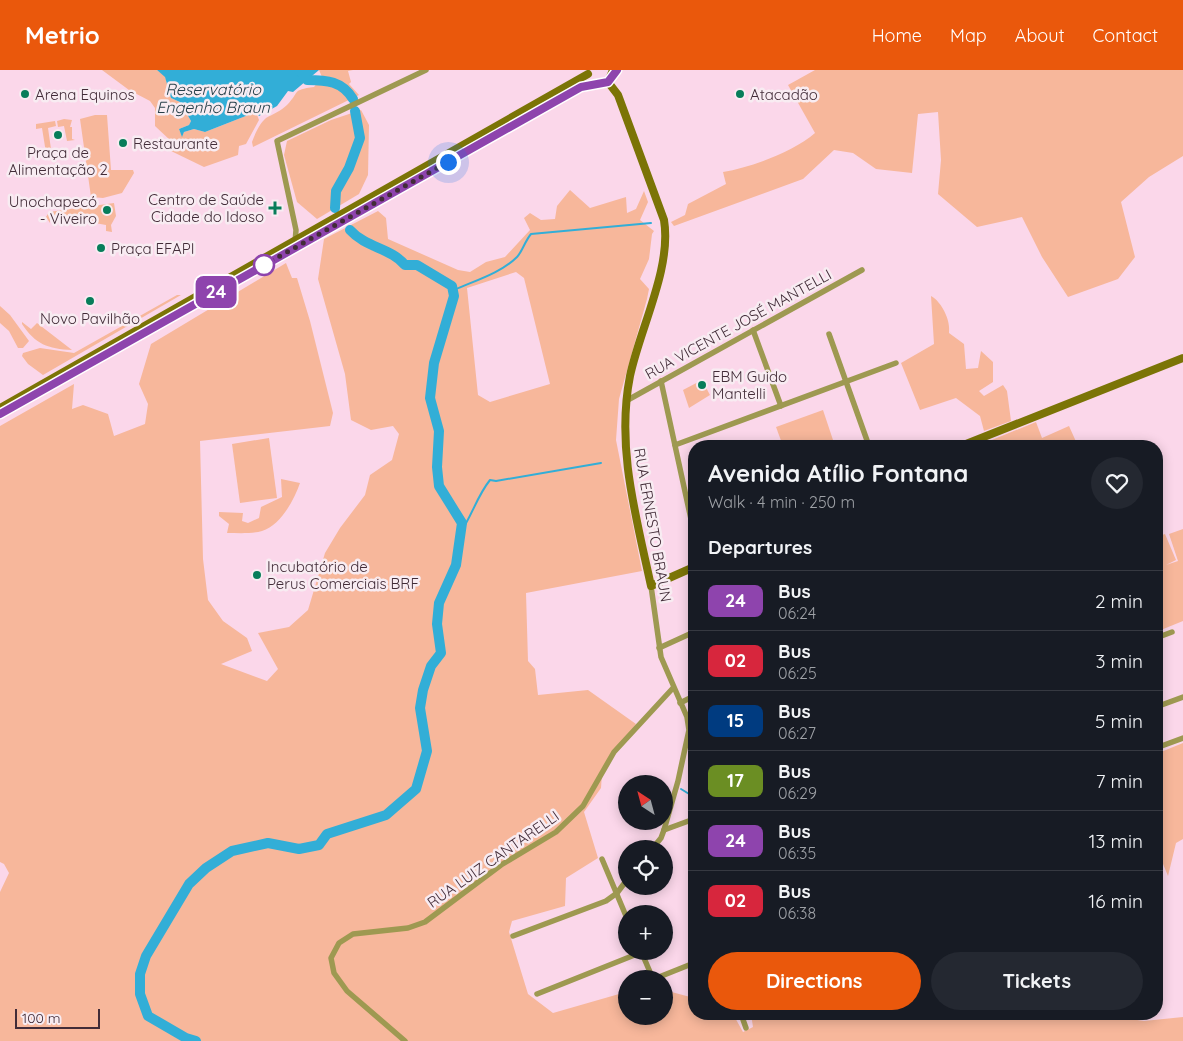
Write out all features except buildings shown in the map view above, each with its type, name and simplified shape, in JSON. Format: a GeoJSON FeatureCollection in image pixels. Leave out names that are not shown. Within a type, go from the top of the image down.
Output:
{"type":"FeatureCollection","features":[{"type":"Feature","properties":{"kind":"main road"},"geometry":{"type":"LineString","coordinates":[[0,408],[581,87],[608,82],[614,71]]}},
{"type":"Feature","properties":{"kind":"main road"},"geometry":{"type":"LineString","coordinates":[[0,414],[589,72],[595,84]]}},
{"type":"Feature","properties":{"kind":"main road","name":"RUA ERNESTO BRAUN"},"geometry":{"type":"LineString","coordinates":[[608,82],[618,94],[664,220],[666,231],[654,294],[630,374],[626,401],[625,454],[628,482],[651,586]]}},
{"type":"Feature","properties":{"kind":"main road"},"geometry":{"type":"LineString","coordinates":[[976,440],[1183,358]]}},
{"type":"Feature","properties":{"kind":"main road"},"geometry":{"type":"LineString","coordinates":[[651,586],[688,570]]}},
{"type":"Feature","properties":{"kind":"street"},"geometry":{"type":"LineString","coordinates":[[295,244],[296,230],[277,141],[426,70]]}},
{"type":"Feature","properties":{"kind":"street","name":"RUA VICENTE JOSÉ MANTELLI"},"geometry":{"type":"LineString","coordinates":[[626,401],[862,270]]}},
{"type":"Feature","properties":{"kind":"street"},"geometry":{"type":"LineString","coordinates":[[753,330],[781,406]]}},
{"type":"Feature","properties":{"kind":"street"},"geometry":{"type":"LineString","coordinates":[[829,334],[867,440]]}},
{"type":"Feature","properties":{"kind":"street"},"geometry":{"type":"LineString","coordinates":[[689,440],[896,364]]}},
{"type":"Feature","properties":{"kind":"street"},"geometry":{"type":"LineString","coordinates":[[661,381],[688,505]]}},
{"type":"Feature","properties":{"kind":"street"},"geometry":{"type":"LineString","coordinates":[[675,445],[688,440]]}},
{"type":"Feature","properties":{"kind":"street","name":"RUA ERNESTO BRAUN"},"geometry":{"type":"LineString","coordinates":[[651,586],[659,648],[673,688],[687,718],[688,735],[673,794]]}},
{"type":"Feature","properties":{"kind":"street"},"geometry":{"type":"LineString","coordinates":[[1163,635],[1172,632]]}},
{"type":"Feature","properties":{"kind":"street"},"geometry":{"type":"LineString","coordinates":[[659,648],[688,635]]}},
{"type":"Feature","properties":{"kind":"street","name":"RUA LUIZ CANTARELLI"},"geometry":{"type":"LineString","coordinates":[[405,1041],[346,991],[334,973],[331,958],[340,943],[353,934],[408,928],[425,922],[501,865],[556,832],[583,806],[614,752],[673,688]]}},
{"type":"Feature","properties":{"kind":"street"},"geometry":{"type":"LineString","coordinates":[[1163,704],[1183,697]]}},
{"type":"Feature","properties":{"kind":"street"},"geometry":{"type":"LineString","coordinates":[[680,702],[688,699]]}},
{"type":"Feature","properties":{"kind":"street"},"geometry":{"type":"LineString","coordinates":[[1163,745],[1183,738]]}},
{"type":"Feature","properties":{"kind":"street"},"geometry":{"type":"LineString","coordinates":[[673,826],[688,820]]}},
{"type":"Feature","properties":{"kind":"street","name":"RUA ERNESTO BRAUN"},"geometry":{"type":"LineString","coordinates":[[659,840],[664,830]]}},
{"type":"Feature","properties":{"kind":"street"},"geometry":{"type":"LineString","coordinates":[[602,858],[622,905]]}},
{"type":"Feature","properties":{"kind":"street"},"geometry":{"type":"LineString","coordinates":[[513,936],[606,900],[617,893]]}},
{"type":"Feature","properties":{"kind":"street"},"geometry":{"type":"LineString","coordinates":[[537,994],[621,960]]}},
{"type":"Feature","properties":{"kind":"street"},"geometry":{"type":"LineString","coordinates":[[673,972],[688,966]]}},
{"type":"Feature","properties":{"kind":"street"},"geometry":{"type":"LineString","coordinates":[[743,1020],[746,1028]]}},
{"type":"Feature","properties":{"kind":"shaded area"},"geometry":{"type":"Polygon","coordinates":[[[102,70],[157,70],[165,76],[171,98],[180,102],[191,121],[189,125],[179,129],[182,136],[184,132],[194,129],[205,132],[256,112],[259,120],[246,144],[239,146],[238,155],[204,167],[171,151],[172,142],[155,126],[155,108],[150,101],[129,90],[102,70]]]}},
{"type":"Feature","properties":{"kind":"shaded area"},"geometry":{"type":"Polygon","coordinates":[[[319,70],[353,70],[348,71],[351,82],[349,84],[359,95],[253,147],[252,142],[257,129],[264,120],[285,107],[297,92],[314,87],[322,77],[319,70]]]}},
{"type":"Feature","properties":{"kind":"shaded area"},"geometry":{"type":"Polygon","coordinates":[[[815,70],[1183,70],[1183,156],[1149,177],[1121,202],[1135,257],[1118,279],[1068,297],[1042,257],[1022,217],[977,227],[938,194],[941,160],[938,112],[918,114],[912,173],[876,169],[853,153],[834,150],[803,179],[674,226],[671,222],[685,215],[688,204],[726,184],[723,172],[772,158],[806,140],[815,133],[788,85],[815,70]]]}},
{"type":"Feature","properties":{"kind":"shaded area"},"geometry":{"type":"Polygon","coordinates":[[[361,110],[369,125],[368,175],[359,194],[317,219],[297,202],[284,155],[287,141],[331,120],[361,110]]]}},
{"type":"Feature","properties":{"kind":"shaded area"},"geometry":{"type":"Polygon","coordinates":[[[95,115],[107,115],[111,170],[133,170],[134,173],[122,193],[103,198],[91,197],[80,119],[95,115]]]}},
{"type":"Feature","properties":{"kind":"shaded area"},"geometry":{"type":"Polygon","coordinates":[[[64,119],[72,120],[70,127],[72,127],[72,139],[75,140],[67,141],[64,126],[58,127],[57,121],[64,119]]]}},
{"type":"Feature","properties":{"kind":"shaded area"},"geometry":{"type":"Polygon","coordinates":[[[55,121],[56,126],[48,128],[52,156],[63,155],[64,157],[47,159],[42,128],[36,129],[36,124],[55,121]]]}},
{"type":"Feature","properties":{"kind":"shaded area"},"geometry":{"type":"Polygon","coordinates":[[[570,190],[590,208],[626,197],[627,213],[636,209],[644,191],[648,202],[640,220],[654,231],[649,259],[640,279],[649,289],[619,399],[616,440],[642,571],[526,593],[528,661],[535,669],[538,695],[588,690],[636,724],[602,774],[601,788],[584,812],[598,858],[566,878],[565,906],[512,921],[509,932],[528,994],[553,1013],[618,994],[618,1025],[673,1025],[673,992],[688,996],[688,1020],[736,1020],[743,1032],[753,1027],[752,1020],[1144,1021],[1183,1017],[1183,1041],[0,1041],[0,892],[9,873],[4,864],[0,862],[0,426],[74,384],[72,409],[83,405],[108,414],[114,436],[145,424],[148,404],[139,384],[151,344],[286,263],[292,278],[297,278],[310,321],[333,413],[330,426],[200,441],[203,559],[208,600],[223,621],[247,638],[252,651],[221,664],[267,681],[278,669],[258,633],[289,627],[308,610],[325,553],[340,528],[365,495],[370,475],[392,460],[399,434],[393,426],[371,430],[351,420],[345,374],[318,279],[324,239],[378,211],[386,218],[388,239],[458,270],[470,272],[486,262],[505,257],[530,230],[524,218],[530,213],[541,220],[555,219],[557,206],[570,190]],[[516,272],[467,288],[478,395],[490,402],[550,384],[524,278],[516,272]]]}},
{"type":"Feature","properties":{"kind":"shaded area"},"geometry":{"type":"Polygon","coordinates":[[[114,203],[116,216],[111,225],[112,232],[106,231],[106,225],[67,218],[50,218],[50,223],[46,217],[49,212],[114,203]]]}},
{"type":"Feature","properties":{"kind":"shaded area"},"geometry":{"type":"Polygon","coordinates":[[[177,295],[181,295],[43,375],[28,364],[22,356],[23,353],[40,348],[74,353],[177,295]]]}},
{"type":"Feature","properties":{"kind":"shaded area"},"geometry":{"type":"Polygon","coordinates":[[[931,296],[945,312],[949,323],[949,333],[964,344],[966,369],[978,368],[981,351],[993,362],[993,382],[979,391],[984,396],[1003,385],[1007,391],[1011,421],[984,431],[980,416],[956,398],[920,410],[901,363],[934,344],[931,296]]]}},
{"type":"Feature","properties":{"kind":"shaded area"},"geometry":{"type":"Polygon","coordinates":[[[0,306],[10,315],[29,341],[23,348],[18,348],[9,331],[0,323],[0,306]]]}},
{"type":"Feature","properties":{"kind":"shaded area"},"geometry":{"type":"Polygon","coordinates":[[[22,322],[31,329],[37,323],[72,350],[49,347],[37,341],[27,331],[22,322]]]}},
{"type":"Feature","properties":{"kind":"shaded area"},"geometry":{"type":"Polygon","coordinates":[[[702,380],[710,395],[689,408],[683,390],[702,380]]]}},
{"type":"Feature","properties":{"kind":"shaded area"},"geometry":{"type":"Polygon","coordinates":[[[823,410],[833,440],[781,440],[776,427],[823,410]]]}},
{"type":"Feature","properties":{"kind":"shaded area"},"geometry":{"type":"Polygon","coordinates":[[[1036,422],[1042,438],[1069,426],[1075,440],[992,440],[1036,422]]]}},
{"type":"Feature","properties":{"kind":"shaded area"},"geometry":{"type":"Polygon","coordinates":[[[269,438],[277,498],[240,503],[232,444],[269,438]]]}},
{"type":"Feature","properties":{"kind":"shaded area"},"geometry":{"type":"Polygon","coordinates":[[[281,479],[300,483],[281,518],[262,531],[227,533],[229,524],[219,516],[219,512],[243,513],[242,521],[248,523],[259,518],[261,507],[282,497],[281,479]]]}},
{"type":"Feature","properties":{"kind":"shaded area"},"geometry":{"type":"Polygon","coordinates":[[[1183,529],[1183,621],[1163,629],[1163,535],[1165,534],[1176,560],[1166,565],[1178,561],[1169,534],[1183,529]]]}},
{"type":"Feature","properties":{"kind":"shaded area"},"geometry":{"type":"Polygon","coordinates":[[[1183,743],[1183,839],[1176,843],[1168,876],[1163,864],[1163,751],[1183,743]]]}},
{"type":"Feature","properties":{"kind":"water","name":"Reservatório Engenho Braun"},"geometry":{"type":"Polygon","coordinates":[[[157,70],[319,70],[293,92],[288,91],[277,106],[259,116],[256,112],[205,132],[194,129],[184,132],[182,137],[179,129],[189,125],[191,121],[180,102],[171,98],[165,77],[157,70]]]}},
{"type":"Feature","properties":{"kind":"waterway"},"geometry":{"type":"LineString","coordinates":[[299,70],[307,80],[321,80],[339,85],[353,99]]}},
{"type":"Feature","properties":{"kind":"waterway"},"geometry":{"type":"LineString","coordinates":[[335,208],[336,191],[349,168],[360,138],[355,111]]}},
{"type":"Feature","properties":{"kind":"waterway"},"geometry":{"type":"LineString","coordinates":[[454,290],[511,263],[519,255],[531,234],[651,223]]}},
{"type":"Feature","properties":{"kind":"waterway"},"geometry":{"type":"LineString","coordinates":[[196,1041],[186,1038],[148,1016],[140,994],[140,974],[146,956],[189,884],[206,868],[232,851],[268,843],[299,849],[319,845],[327,834],[386,815],[416,789],[427,751],[420,708],[423,690],[431,666],[441,653],[437,624],[439,603],[456,565],[462,523],[439,486],[437,467],[439,431],[430,398],[434,363],[454,296],[452,286],[417,265],[405,265],[393,255],[363,241],[350,230]]}},
{"type":"Feature","properties":{"kind":"waterway"},"geometry":{"type":"LineString","coordinates":[[460,533],[490,480],[496,481],[601,463]]}},
{"type":"Feature","properties":{"kind":"waterway"},"geometry":{"type":"LineString","coordinates":[[681,789],[688,793]]}},
{"type":"Feature","properties":{"kind":"bus line","name":"24"},"geometry":{"type":"LineString","coordinates":[[0,414],[581,87],[588,84],[604,84],[608,82],[617,70]]}},
{"type":"Feature","properties":{"kind":"place","name":"Arena Equinos"},"geometry":{"type":"Point","coordinates":[25,94]}},
{"type":"Feature","properties":{"kind":"place","name":"Atacadão"},"geometry":{"type":"Point","coordinates":[740,94]}},
{"type":"Feature","properties":{"kind":"place","name":"Praça de Alimentação 2"},"geometry":{"type":"Point","coordinates":[58,135]}},
{"type":"Feature","properties":{"kind":"place","name":"Restaurante"},"geometry":{"type":"Point","coordinates":[123,143]}},
{"type":"Feature","properties":{"kind":"place","name":"Centro de Saúde Cidade do Idoso"},"geometry":{"type":"Point","coordinates":[275,208]}},
{"type":"Feature","properties":{"kind":"place","name":"Unochapecó - Viveiro"},"geometry":{"type":"Point","coordinates":[107,210]}},
{"type":"Feature","properties":{"kind":"place","name":"Praça EFAPI"},"geometry":{"type":"Point","coordinates":[101,248]}},
{"type":"Feature","properties":{"kind":"place","name":"Novo Pavilhão"},"geometry":{"type":"Point","coordinates":[90,301]}},
{"type":"Feature","properties":{"kind":"place","name":"EBM Guido Mantelli"},"geometry":{"type":"Point","coordinates":[702,385]}},
{"type":"Feature","properties":{"kind":"place","name":"Incubatório de Perus Comerciais BRF"},"geometry":{"type":"Point","coordinates":[257,575]}},
{"type":"Feature","properties":{"kind":"route"},"geometry":{"type":"LineString","coordinates":[[264,265],[448,162]]}}]}
